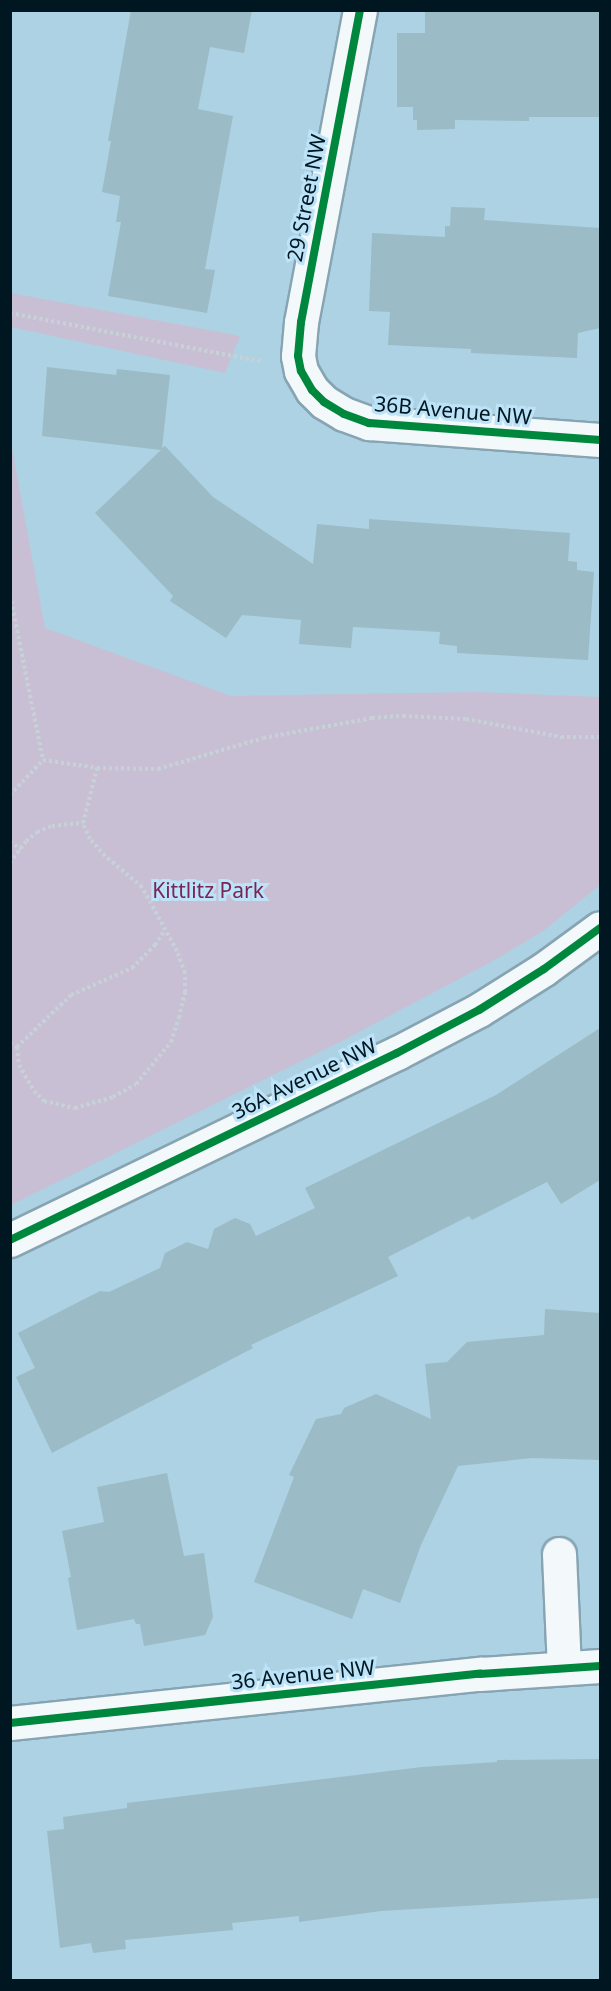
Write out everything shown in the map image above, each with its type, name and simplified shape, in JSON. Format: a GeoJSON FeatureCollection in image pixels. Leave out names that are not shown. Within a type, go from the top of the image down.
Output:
{"type":"FeatureCollection","features":[{"type":"Feature","properties":{"kind":"street","name":"29 Street NW"},"geometry":{"type":"LineString","coordinates":[[306,380],[298,356],[301,322],[360,10]]}},
{"type":"Feature","properties":{"kind":"street","name":"36B Avenue NW"},"geometry":{"type":"LineString","coordinates":[[306,380],[324,402],[344,414],[369,423],[600,440]]}},
{"type":"Feature","properties":{"kind":"street","name":"36A Avenue NW"},"geometry":{"type":"LineString","coordinates":[[10,1240],[417,1043],[516,987],[600,928]]}},
{"type":"Feature","properties":{"kind":"street"},"geometry":{"type":"LineString","coordinates":[[559,1554],[564,1667]]}},
{"type":"Feature","properties":{"kind":"street","name":"36 Avenue NW"},"geometry":{"type":"LineString","coordinates":[[10,1723],[564,1667],[600,1666]]}},
{"type":"Feature","properties":{"kind":"path"},"geometry":{"type":"LineString","coordinates":[[10,313],[250,359],[306,380]]}},
{"type":"Feature","properties":{"kind":"path"},"geometry":{"type":"LineString","coordinates":[[10,595],[43,760]]}},
{"type":"Feature","properties":{"kind":"path"},"geometry":{"type":"LineString","coordinates":[[43,760],[97,768],[158,769],[263,738],[372,718],[403,716],[466,719],[561,737],[600,737]]}},
{"type":"Feature","properties":{"kind":"path"},"geometry":{"type":"LineString","coordinates":[[10,795],[43,760]]}},
{"type":"Feature","properties":{"kind":"path"},"geometry":{"type":"LineString","coordinates":[[17,1047],[19,1065],[34,1091],[44,1101],[75,1108],[113,1097],[136,1084],[171,1042],[185,992],[185,973],[177,951],[164,931],[142,887],[105,856],[90,839],[83,824],[97,768]]}},
{"type":"Feature","properties":{"kind":"path"},"geometry":{"type":"LineString","coordinates":[[10,863],[37,832],[52,826],[83,824]]}},
{"type":"Feature","properties":{"kind":"path"},"geometry":{"type":"LineString","coordinates":[[10,842],[21,850]]}},
{"type":"Feature","properties":{"kind":"path"},"geometry":{"type":"LineString","coordinates":[[17,1047],[71,995],[132,968],[155,945],[164,931]]}},
{"type":"Feature","properties":{"kind":"path"},"geometry":{"type":"LineString","coordinates":[[10,1043],[17,1047]]}},
{"type":"Feature","properties":{"kind":"green space"},"geometry":{"type":"Polygon","coordinates":[[[10,293],[240,336],[225,373],[11,327],[10,293]]]}},
{"type":"Feature","properties":{"kind":"green space","name":"Kittlitz Park"},"geometry":{"type":"Polygon","coordinates":[[[11,443],[45,628],[231,696],[476,692],[600,697],[600,885],[543,931],[493,961],[342,1041],[11,1205],[11,443]]]}},
{"type":"Feature","properties":{"kind":"building"},"geometry":{"type":"Polygon","coordinates":[[[131,10],[252,10],[244,53],[210,47],[198,109],[233,116],[205,269],[215,270],[207,313],[108,296],[121,222],[116,222],[120,196],[102,192],[111,141],[108,141],[131,10]]]}},
{"type":"Feature","properties":{"kind":"building"},"geometry":{"type":"Polygon","coordinates":[[[425,10],[600,10],[600,117],[529,117],[529,121],[455,120],[455,129],[417,130],[417,120],[413,120],[413,107],[397,107],[397,33],[425,33],[425,10]]]}},
{"type":"Feature","properties":{"kind":"building"},"geometry":{"type":"Polygon","coordinates":[[[451,207],[485,208],[484,220],[600,228],[600,328],[578,333],[577,358],[471,353],[471,349],[388,345],[390,312],[369,311],[372,233],[445,237],[445,226],[450,226],[451,207]]]}},
{"type":"Feature","properties":{"kind":"building"},"geometry":{"type":"Polygon","coordinates":[[[47,367],[116,375],[117,369],[170,375],[162,448],[165,446],[213,497],[313,564],[317,524],[369,529],[369,519],[570,533],[568,561],[577,562],[577,570],[594,572],[588,660],[457,653],[457,646],[439,644],[440,632],[353,627],[351,648],[299,644],[301,620],[242,615],[226,638],[170,601],[173,596],[95,513],[161,450],[42,436],[47,367]]]}},
{"type":"Feature","properties":{"kind":"building"},"geometry":{"type":"Polygon","coordinates":[[[600,1028],[600,1180],[561,1204],[547,1182],[472,1220],[469,1216],[388,1257],[398,1276],[251,1345],[253,1348],[52,1453],[16,1377],[35,1368],[18,1333],[100,1291],[109,1292],[160,1268],[165,1253],[187,1242],[208,1249],[214,1229],[235,1218],[250,1224],[256,1236],[315,1208],[305,1188],[496,1095],[600,1028]]]}},
{"type":"Feature","properties":{"kind":"building"},"geometry":{"type":"Polygon","coordinates":[[[545,1309],[600,1313],[600,1460],[532,1458],[458,1466],[421,1545],[400,1603],[363,1589],[352,1619],[254,1582],[294,1477],[289,1475],[316,1419],[341,1414],[344,1408],[376,1394],[431,1419],[425,1364],[447,1362],[467,1342],[544,1335],[545,1309]]]}},
{"type":"Feature","properties":{"kind":"building"},"geometry":{"type":"Polygon","coordinates":[[[167,1473],[184,1556],[204,1553],[213,1617],[205,1635],[144,1646],[140,1624],[136,1624],[134,1619],[77,1630],[68,1578],[71,1577],[62,1531],[104,1522],[97,1487],[167,1473]]]}},
{"type":"Feature","properties":{"kind":"building"},"geometry":{"type":"Polygon","coordinates":[[[600,1759],[599,1898],[381,1911],[299,1922],[299,1916],[232,1923],[233,1930],[125,1940],[126,1949],[93,1953],[91,1943],[60,1948],[47,1831],[64,1829],[63,1817],[127,1808],[127,1803],[422,1767],[497,1762],[497,1760],[600,1759]]]}},
{"type":"Feature","properties":{"kind":"cycle path"},"geometry":{"type":"LineString","coordinates":[[360,10],[301,322],[298,356],[301,371],[312,390],[324,402],[344,414],[369,423],[600,440]]}},
{"type":"Feature","properties":{"kind":"cycle path"},"geometry":{"type":"LineString","coordinates":[[10,1240],[397,1053],[479,1010],[544,969],[600,928]]}},
{"type":"Feature","properties":{"kind":"cycle path"},"geometry":{"type":"LineString","coordinates":[[10,1723],[480,1674],[600,1666]]}}]}
